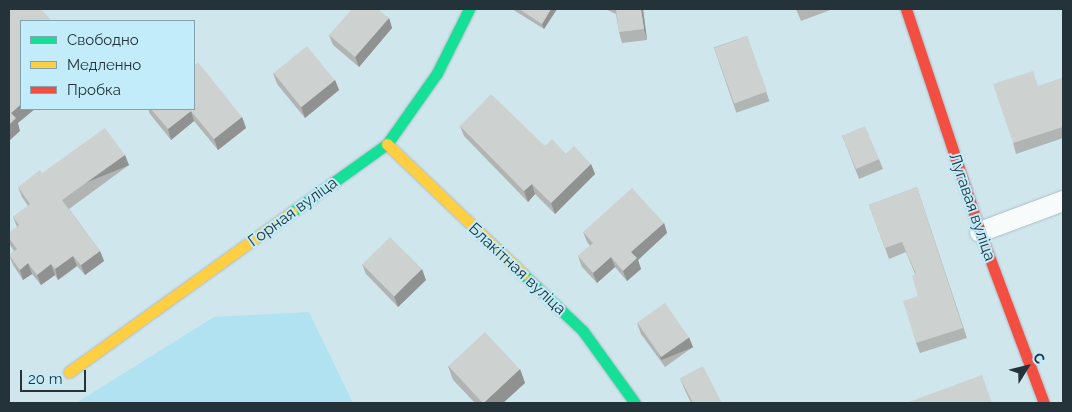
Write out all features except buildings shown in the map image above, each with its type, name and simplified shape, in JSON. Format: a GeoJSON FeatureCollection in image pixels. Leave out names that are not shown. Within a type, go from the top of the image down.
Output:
{"type":"FeatureCollection","features":[{"type":"Feature","properties":{"kind":"street","name":"Горная вуліца"},"geometry":{"type":"LineString","coordinates":[[69,372],[387,144],[437,73],[469,9]]}},
{"type":"Feature","properties":{"kind":"street","name":"Лугавая вуліца"},"geometry":{"type":"LineString","coordinates":[[906,9],[980,232],[1044,403]]}},
{"type":"Feature","properties":{"kind":"street","name":"Блакітная вуліца"},"geometry":{"type":"LineString","coordinates":[[387,144],[583,331],[610,363],[635,403]]}},
{"type":"Feature","properties":{"kind":"street"},"geometry":{"type":"LineString","coordinates":[[980,232],[1063,201]]}},
{"type":"Feature","properties":{"kind":"shaded area"},"geometry":{"type":"Polygon","coordinates":[[[309,312],[353,403],[76,403],[214,317],[309,312]]]}},
{"type":"Feature","properties":{"kind":"traffic: fast"},"geometry":{"type":"LineString","coordinates":[[292,212],[387,144],[437,73],[469,9]]}},
{"type":"Feature","properties":{"kind":"traffic: fast"},"geometry":{"type":"LineString","coordinates":[[523,274],[583,331],[635,403]]}},
{"type":"Feature","properties":{"kind":"traffic: slow"},"geometry":{"type":"LineString","coordinates":[[387,144],[523,274]]}},
{"type":"Feature","properties":{"kind":"traffic: slow"},"geometry":{"type":"LineString","coordinates":[[69,372],[292,212]]}},
{"type":"Feature","properties":{"kind":"traffic: jam"},"geometry":{"type":"LineString","coordinates":[[906,9],[980,232],[1044,403]]}}]}
